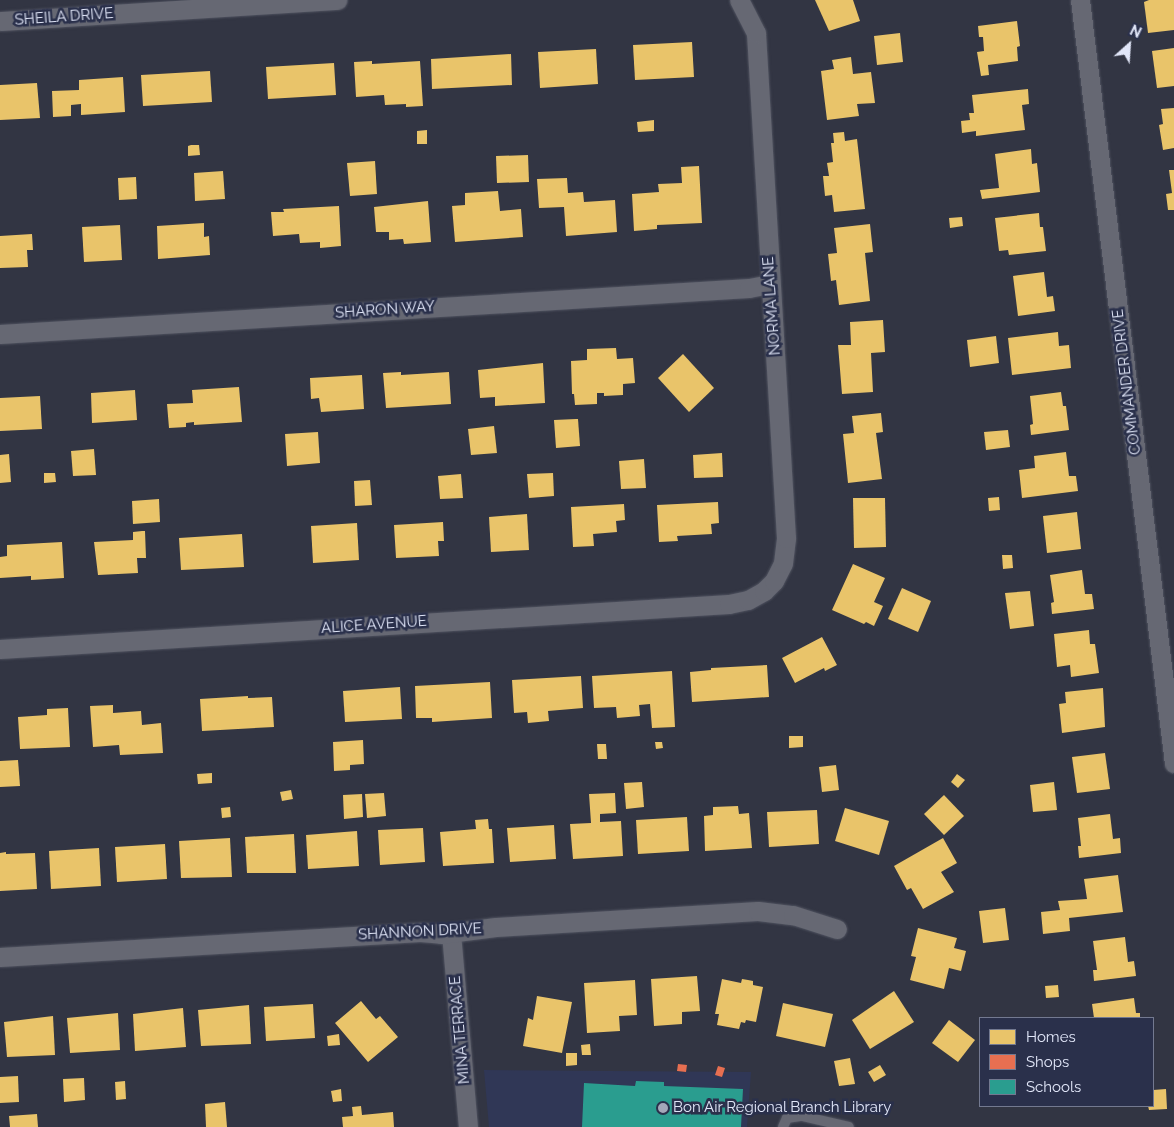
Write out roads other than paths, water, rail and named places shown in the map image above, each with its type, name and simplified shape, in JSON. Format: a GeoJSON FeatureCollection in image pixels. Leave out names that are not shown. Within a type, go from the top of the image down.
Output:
{"type":"FeatureCollection","features":[{"type":"Feature","properties":{"kind":"street","name":"SHEILA DRIVE"},"geometry":{"type":"LineString","coordinates":[[0,21],[337,0]]}},
{"type":"Feature","properties":{"kind":"street","name":"NORMA LANE"},"geometry":{"type":"LineString","coordinates":[[739,0],[756,33],[786,538],[783,563],[774,581],[764,591],[748,600]]}},
{"type":"Feature","properties":{"kind":"street","name":"COMMANDER DRIVE"},"geometry":{"type":"LineString","coordinates":[[1080,0],[1171,709],[1174,763]]}},
{"type":"Feature","properties":{"kind":"street","name":"SHARON WAY"},"geometry":{"type":"LineString","coordinates":[[0,334],[749,288],[770,284]]}},
{"type":"Feature","properties":{"kind":"street","name":"ALICE AVENUE"},"geometry":{"type":"LineString","coordinates":[[0,648],[729,604],[748,600]]}},
{"type":"Feature","properties":{"kind":"street","name":"SHANNON DRIVE"},"geometry":{"type":"LineString","coordinates":[[0,957],[420,932],[451,933],[496,927],[758,911],[793,915],[837,930]]}},
{"type":"Feature","properties":{"kind":"street","name":"MINA TERRACE"},"geometry":{"type":"LineString","coordinates":[[451,933],[468,1127]]}},
{"type":"Feature","properties":{"kind":"lane"},"geometry":{"type":"LineString","coordinates":[[783,1127],[787,1118],[802,1116],[849,1127]]}},
{"type":"Feature","properties":{"kind":"place","name":"Bon Air Regional Branch Library"},"geometry":{"type":"Point","coordinates":[663,1108]}}]}
